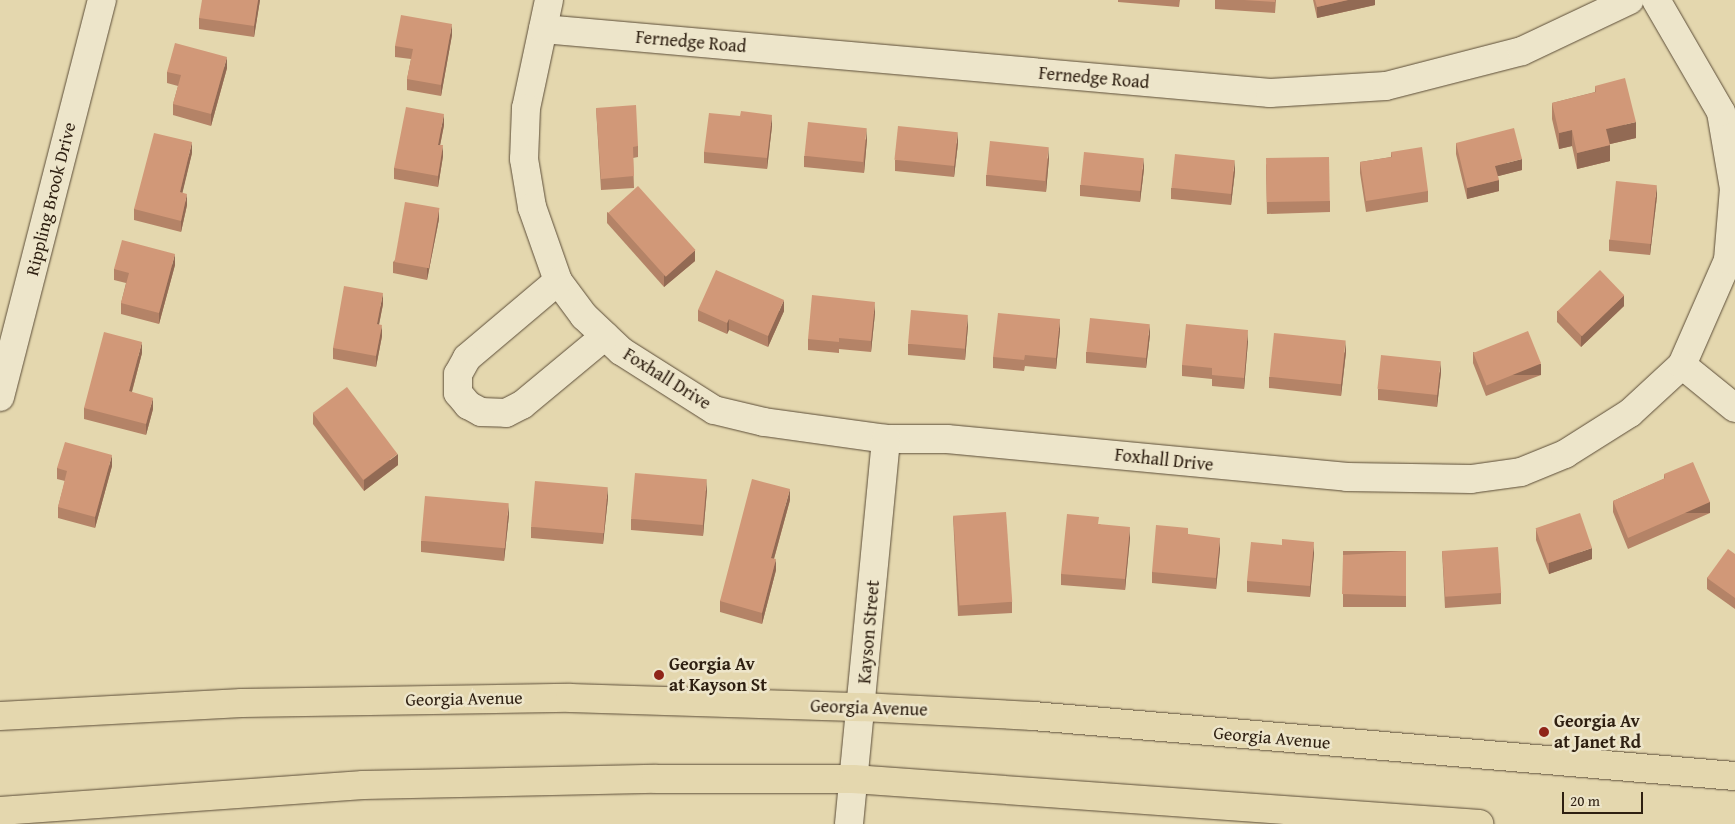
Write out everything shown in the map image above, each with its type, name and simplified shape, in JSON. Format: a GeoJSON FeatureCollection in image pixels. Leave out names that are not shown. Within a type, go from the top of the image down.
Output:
{"type":"FeatureCollection","features":[{"type":"Feature","properties":{"kind":"main road","name":"Georgia Avenue"},"geometry":{"type":"LineString","coordinates":[[0,716],[242,703],[570,698],[862,707],[1033,716],[1735,776]]}},
{"type":"Feature","properties":{"kind":"main road"},"geometry":{"type":"LineString","coordinates":[[0,810],[363,785],[656,779],[853,779],[1479,824]]}},
{"type":"Feature","properties":{"kind":"street","name":"Rippling Brook Drive"},"geometry":{"type":"LineString","coordinates":[[0,397],[102,0]]}},
{"type":"Feature","properties":{"kind":"street","name":"Foxhall Drive"},"geometry":{"type":"LineString","coordinates":[[549,0],[526,108],[524,159],[532,208],[558,281],[584,316],[620,351],[714,410],[764,422],[886,439],[947,439],[1347,478],[1471,479],[1521,472],[1566,454],[1630,413],[1682,365],[1728,260],[1734,189],[1721,112],[1656,0]]}},
{"type":"Feature","properties":{"kind":"street","name":"Fernedge Road"},"geometry":{"type":"LineString","coordinates":[[544,29],[1270,93],[1386,86],[1522,51],[1630,0]]}},
{"type":"Feature","properties":{"kind":"street"},"geometry":{"type":"LineString","coordinates":[[558,281],[467,358],[458,374],[458,393],[468,405],[481,412],[506,412],[522,405],[605,336]]}},
{"type":"Feature","properties":{"kind":"street"},"geometry":{"type":"LineString","coordinates":[[1682,365],[1735,408]]}},
{"type":"Feature","properties":{"kind":"street","name":"Kayson Street"},"geometry":{"type":"LineString","coordinates":[[849,824],[862,707],[886,439]]}},
{"type":"Feature","properties":{"kind":"building"},"geometry":{"type":"Polygon","coordinates":[[[202,0],[258,0],[254,26],[199,18],[202,0]]]}},
{"type":"Feature","properties":{"kind":"building"},"geometry":{"type":"Polygon","coordinates":[[[1244,0],[1275,0],[1275,2],[1244,0]]]}},
{"type":"Feature","properties":{"kind":"building"},"geometry":{"type":"Polygon","coordinates":[[[1315,0],[1348,0],[1317,7],[1315,0]]]}},
{"type":"Feature","properties":{"kind":"building"},"geometry":{"type":"Polygon","coordinates":[[[401,15],[452,24],[441,85],[407,79],[413,49],[395,46],[401,15]]]}},
{"type":"Feature","properties":{"kind":"building"},"geometry":{"type":"Polygon","coordinates":[[[175,43],[227,57],[211,114],[173,104],[181,75],[167,72],[175,43]]]}},
{"type":"Feature","properties":{"kind":"building"},"geometry":{"type":"Polygon","coordinates":[[[1625,78],[1636,122],[1606,129],[1610,145],[1577,153],[1572,130],[1559,133],[1552,103],[1596,92],[1595,86],[1625,78]]]}},
{"type":"Feature","properties":{"kind":"building"},"geometry":{"type":"Polygon","coordinates":[[[636,105],[638,146],[633,147],[634,176],[601,179],[596,108],[636,105]]]}},
{"type":"Feature","properties":{"kind":"building"},"geometry":{"type":"Polygon","coordinates":[[[406,107],[444,114],[438,145],[443,145],[438,176],[394,168],[406,107]]]}},
{"type":"Feature","properties":{"kind":"building"},"geometry":{"type":"Polygon","coordinates":[[[741,111],[772,115],[767,158],[704,152],[709,113],[740,116],[741,111]]]}},
{"type":"Feature","properties":{"kind":"building"},"geometry":{"type":"Polygon","coordinates":[[[808,122],[867,128],[863,162],[804,156],[808,122]]]}},
{"type":"Feature","properties":{"kind":"building"},"geometry":{"type":"Polygon","coordinates":[[[898,126],[958,132],[954,166],[894,160],[898,126]]]}},
{"type":"Feature","properties":{"kind":"building"},"geometry":{"type":"Polygon","coordinates":[[[1514,128],[1522,159],[1495,166],[1499,180],[1467,188],[1456,143],[1514,128]]]}},
{"type":"Feature","properties":{"kind":"building"},"geometry":{"type":"Polygon","coordinates":[[[154,133],[192,142],[180,192],[187,194],[181,221],[134,209],[154,133]]]}},
{"type":"Feature","properties":{"kind":"building"},"geometry":{"type":"Polygon","coordinates":[[[990,141],[1049,147],[1045,181],[986,175],[990,141]]]}},
{"type":"Feature","properties":{"kind":"building"},"geometry":{"type":"Polygon","coordinates":[[[1422,147],[1428,191],[1366,201],[1360,162],[1392,157],[1391,152],[1422,147]]]}},
{"type":"Feature","properties":{"kind":"building"},"geometry":{"type":"Polygon","coordinates":[[[1084,152],[1144,158],[1140,191],[1081,185],[1084,152]]]}},
{"type":"Feature","properties":{"kind":"building"},"geometry":{"type":"Polygon","coordinates":[[[1175,154],[1235,160],[1231,194],[1171,188],[1175,154]]]}},
{"type":"Feature","properties":{"kind":"building"},"geometry":{"type":"Polygon","coordinates":[[[1329,157],[1330,201],[1267,202],[1266,158],[1329,157]]]}},
{"type":"Feature","properties":{"kind":"building"},"geometry":{"type":"Polygon","coordinates":[[[1616,181],[1657,185],[1651,244],[1610,240],[1616,181]]]}},
{"type":"Feature","properties":{"kind":"building"},"geometry":{"type":"Polygon","coordinates":[[[638,186],[696,250],[666,277],[608,213],[638,186]]]}},
{"type":"Feature","properties":{"kind":"building"},"geometry":{"type":"Polygon","coordinates":[[[405,202],[439,208],[429,268],[394,262],[405,202]]]}},
{"type":"Feature","properties":{"kind":"building"},"geometry":{"type":"Polygon","coordinates":[[[122,240],[175,254],[159,313],[121,303],[129,273],[114,269],[122,240]]]}},
{"type":"Feature","properties":{"kind":"building"},"geometry":{"type":"Polygon","coordinates":[[[716,270],[784,300],[768,336],[729,319],[727,323],[698,310],[716,270]]]}},
{"type":"Feature","properties":{"kind":"building"},"geometry":{"type":"Polygon","coordinates":[[[1600,270],[1624,295],[1582,336],[1558,311],[1600,270]]]}},
{"type":"Feature","properties":{"kind":"building"},"geometry":{"type":"Polygon","coordinates":[[[344,286],[383,293],[377,324],[382,325],[376,356],[333,348],[344,286]]]}},
{"type":"Feature","properties":{"kind":"building"},"geometry":{"type":"Polygon","coordinates":[[[812,295],[875,302],[871,341],[839,338],[839,342],[808,339],[812,295]]]}},
{"type":"Feature","properties":{"kind":"building"},"geometry":{"type":"Polygon","coordinates":[[[911,310],[968,315],[965,349],[908,344],[911,310]]]}},
{"type":"Feature","properties":{"kind":"building"},"geometry":{"type":"Polygon","coordinates":[[[998,313],[1060,319],[1056,358],[1025,355],[1024,360],[993,357],[998,313]]]}},
{"type":"Feature","properties":{"kind":"building"},"geometry":{"type":"Polygon","coordinates":[[[1090,318],[1150,324],[1146,358],[1086,352],[1090,318]]]}},
{"type":"Feature","properties":{"kind":"building"},"geometry":{"type":"Polygon","coordinates":[[[1186,324],[1248,330],[1244,378],[1212,375],[1212,368],[1182,365],[1186,324]]]}},
{"type":"Feature","properties":{"kind":"building"},"geometry":{"type":"Polygon","coordinates":[[[1528,331],[1541,363],[1486,386],[1473,353],[1528,331]]]}},
{"type":"Feature","properties":{"kind":"building"},"geometry":{"type":"Polygon","coordinates":[[[104,332],[142,342],[129,391],[153,398],[146,424],[84,408],[104,332]]]}},
{"type":"Feature","properties":{"kind":"building"},"geometry":{"type":"Polygon","coordinates":[[[1274,333],[1346,341],[1341,384],[1269,377],[1274,333]]]}},
{"type":"Feature","properties":{"kind":"building"},"geometry":{"type":"Polygon","coordinates":[[[1381,355],[1441,361],[1437,395],[1377,389],[1381,355]]]}},
{"type":"Feature","properties":{"kind":"building"},"geometry":{"type":"Polygon","coordinates":[[[347,387],[398,454],[363,480],[313,413],[347,387]]]}},
{"type":"Feature","properties":{"kind":"building"},"geometry":{"type":"Polygon","coordinates":[[[65,442],[112,455],[95,517],[58,507],[67,471],[57,468],[65,442]]]}},
{"type":"Feature","properties":{"kind":"building"},"geometry":{"type":"Polygon","coordinates":[[[1693,462],[1710,502],[1628,538],[1613,501],[1665,478],[1664,474],[1693,462]]]}},
{"type":"Feature","properties":{"kind":"building"},"geometry":{"type":"Polygon","coordinates":[[[635,473],[707,479],[703,525],[631,519],[635,473]]]}},
{"type":"Feature","properties":{"kind":"building"},"geometry":{"type":"Polygon","coordinates":[[[752,479],[790,489],[771,558],[776,559],[762,613],[720,601],[752,479]]]}},
{"type":"Feature","properties":{"kind":"building"},"geometry":{"type":"Polygon","coordinates":[[[535,481],[608,487],[604,533],[531,527],[535,481]]]}},
{"type":"Feature","properties":{"kind":"building"},"geometry":{"type":"Polygon","coordinates":[[[425,496],[509,503],[505,548],[421,541],[425,496]]]}},
{"type":"Feature","properties":{"kind":"building"},"geometry":{"type":"Polygon","coordinates":[[[1006,512],[1012,602],[959,605],[953,516],[1006,512]]]}},
{"type":"Feature","properties":{"kind":"building"},"geometry":{"type":"Polygon","coordinates":[[[1580,513],[1592,548],[1548,563],[1536,528],[1580,513]]]}},
{"type":"Feature","properties":{"kind":"building"},"geometry":{"type":"Polygon","coordinates":[[[1067,514],[1099,517],[1098,524],[1130,527],[1125,579],[1061,574],[1067,514]]]}},
{"type":"Feature","properties":{"kind":"building"},"geometry":{"type":"Polygon","coordinates":[[[1156,525],[1188,528],[1188,534],[1220,538],[1216,578],[1152,572],[1156,525]]]}},
{"type":"Feature","properties":{"kind":"building"},"geometry":{"type":"Polygon","coordinates":[[[1282,539],[1314,542],[1310,586],[1247,581],[1251,542],[1282,545],[1282,539]]]}},
{"type":"Feature","properties":{"kind":"building"},"geometry":{"type":"Polygon","coordinates":[[[1498,547],[1501,593],[1445,597],[1442,551],[1498,547]]]}},
{"type":"Feature","properties":{"kind":"building"},"geometry":{"type":"Polygon","coordinates":[[[1728,549],[1735,554],[1735,598],[1707,578],[1728,549]]]}},
{"type":"Feature","properties":{"kind":"building"},"geometry":{"type":"Polygon","coordinates":[[[1406,551],[1406,596],[1342,594],[1343,555],[1406,551]]]}},
{"type":"Feature","properties":{"kind":"place","name":"Georgia Av at Kayson St"},"geometry":{"type":"Point","coordinates":[659,675]}},
{"type":"Feature","properties":{"kind":"place","name":"Georgia Av at Janet Rd"},"geometry":{"type":"Point","coordinates":[1544,732]}}]}
